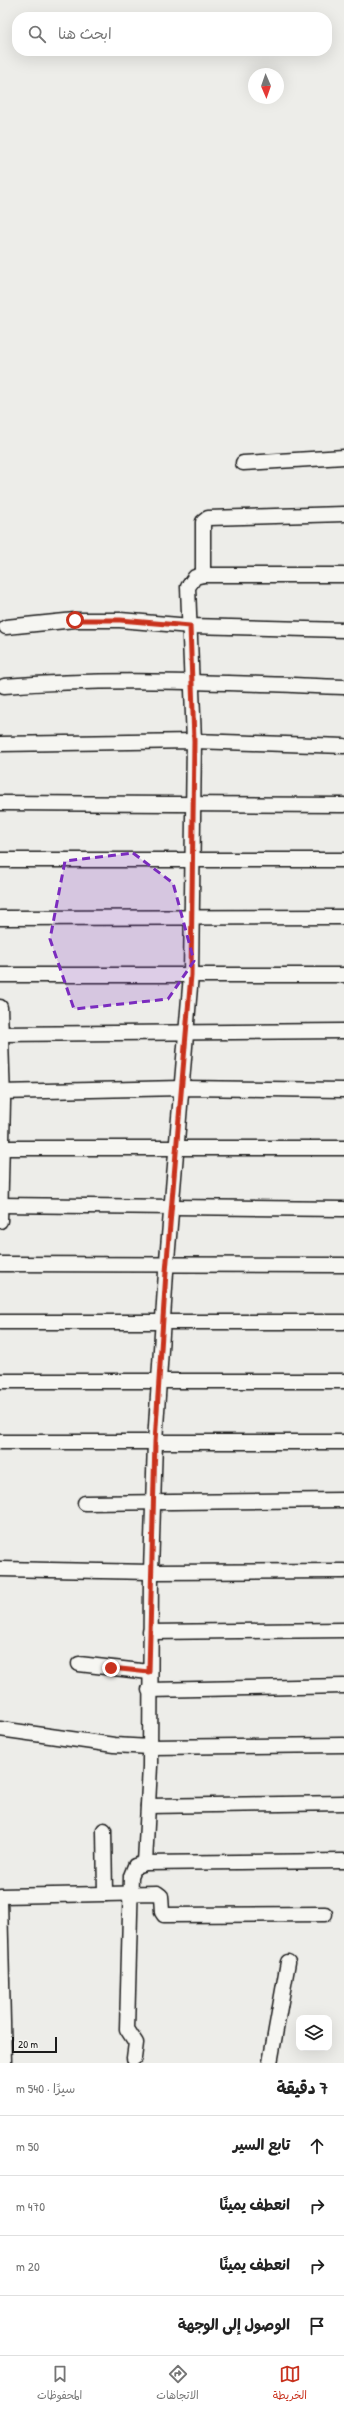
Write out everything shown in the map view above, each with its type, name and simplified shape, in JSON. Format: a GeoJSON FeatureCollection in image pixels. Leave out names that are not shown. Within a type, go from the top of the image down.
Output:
{"type":"FeatureCollection","features":[{"type":"Feature","properties":{"kind":"street"},"geometry":{"type":"LineString","coordinates":[[243,463],[344,457]]}},
{"type":"Feature","properties":{"kind":"street"},"geometry":{"type":"LineString","coordinates":[[203,575],[202,530],[203,522],[208,518],[344,514]]}},
{"type":"Feature","properties":{"kind":"street"},"geometry":{"type":"LineString","coordinates":[[145,1862],[150,1747],[150,1572],[155,1442],[167,1263],[191,975],[191,860],[194,741],[188,587],[195,577],[203,575],[344,575]]}},
{"type":"Feature","properties":{"kind":"street"},"geometry":{"type":"LineString","coordinates":[[6,627],[75,620],[120,620],[190,626],[344,630]]}},
{"type":"Feature","properties":{"kind":"street"},"geometry":{"type":"LineString","coordinates":[[4,686],[69,681],[192,681],[344,687]]}},
{"type":"Feature","properties":{"kind":"street"},"geometry":{"type":"LineString","coordinates":[[0,744],[194,741],[344,746]]}},
{"type":"Feature","properties":{"kind":"street"},"geometry":{"type":"LineString","coordinates":[[0,803],[344,805]]}},
{"type":"Feature","properties":{"kind":"street"},"geometry":{"type":"LineString","coordinates":[[0,860],[344,860]]}},
{"type":"Feature","properties":{"kind":"street"},"geometry":{"type":"LineString","coordinates":[[0,918],[344,917]]}},
{"type":"Feature","properties":{"kind":"street"},"geometry":{"type":"LineString","coordinates":[[0,975],[344,975]]}},
{"type":"Feature","properties":{"kind":"street"},"geometry":{"type":"LineString","coordinates":[[0,1007],[2,1092],[0,1221]]}},
{"type":"Feature","properties":{"kind":"street"},"geometry":{"type":"LineString","coordinates":[[1,1034],[186,1031],[344,1031]]}},
{"type":"Feature","properties":{"kind":"street"},"geometry":{"type":"LineString","coordinates":[[2,1092],[182,1088],[344,1090]]}},
{"type":"Feature","properties":{"kind":"street"},"geometry":{"type":"LineString","coordinates":[[1,1148],[344,1148]]}},
{"type":"Feature","properties":{"kind":"street"},"geometry":{"type":"LineString","coordinates":[[1,1206],[344,1209]]}},
{"type":"Feature","properties":{"kind":"street"},"geometry":{"type":"LineString","coordinates":[[0,1264],[167,1263],[344,1265]]}},
{"type":"Feature","properties":{"kind":"street"},"geometry":{"type":"LineString","coordinates":[[0,1322],[344,1322]]}},
{"type":"Feature","properties":{"kind":"street"},"geometry":{"type":"LineString","coordinates":[[0,1381],[344,1381]]}},
{"type":"Feature","properties":{"kind":"street"},"geometry":{"type":"LineString","coordinates":[[0,1442],[344,1442]]}},
{"type":"Feature","properties":{"kind":"street"},"geometry":{"type":"LineString","coordinates":[[85,1503],[152,1501],[344,1500]]}},
{"type":"Feature","properties":{"kind":"street"},"geometry":{"type":"LineString","coordinates":[[0,1568],[150,1572],[344,1571]]}},
{"type":"Feature","properties":{"kind":"street"},"geometry":{"type":"LineString","coordinates":[[150,1632],[344,1630]]}},
{"type":"Feature","properties":{"kind":"street"},"geometry":{"type":"LineString","coordinates":[[79,1664],[149,1672]]}},
{"type":"Feature","properties":{"kind":"street"},"geometry":{"type":"LineString","coordinates":[[149,1690],[344,1686]]}},
{"type":"Feature","properties":{"kind":"street"},"geometry":{"type":"LineString","coordinates":[[0,1729],[114,1745],[150,1747],[344,1745]]}},
{"type":"Feature","properties":{"kind":"street"},"geometry":{"type":"LineString","coordinates":[[148,1806],[344,1803]]}},
{"type":"Feature","properties":{"kind":"street"},"geometry":{"type":"LineString","coordinates":[[104,1830],[105,1894]]}},
{"type":"Feature","properties":{"kind":"street"},"geometry":{"type":"LineString","coordinates":[[134,2058],[136,2043],[127,2029],[130,1894],[133,1868],[145,1862],[344,1861]]}},
{"type":"Feature","properties":{"kind":"street"},"geometry":{"type":"LineString","coordinates":[[0,1896],[160,1894],[164,1915],[325,1914]]}},
{"type":"Feature","properties":{"kind":"street"},"geometry":{"type":"LineString","coordinates":[[0,1900],[1,2014],[4,2063]]}},
{"type":"Feature","properties":{"kind":"street"},"geometry":{"type":"LineString","coordinates":[[270,2063],[288,1962]]}},
{"type":"Feature","properties":{"kind":"highlighted area"},"geometry":{"type":"Polygon","coordinates":[[[133,853],[173,883],[194,961],[168,999],[74,1009],[50,939],[65,861],[133,853]]]}},
{"type":"Feature","properties":{"kind":"route"},"geometry":{"type":"LineString","coordinates":[[75,620],[120,620],[190,626],[194,741],[191,860],[191,975],[166,1272],[155,1442],[150,1572],[149,1672],[111,1668]]}}]}
